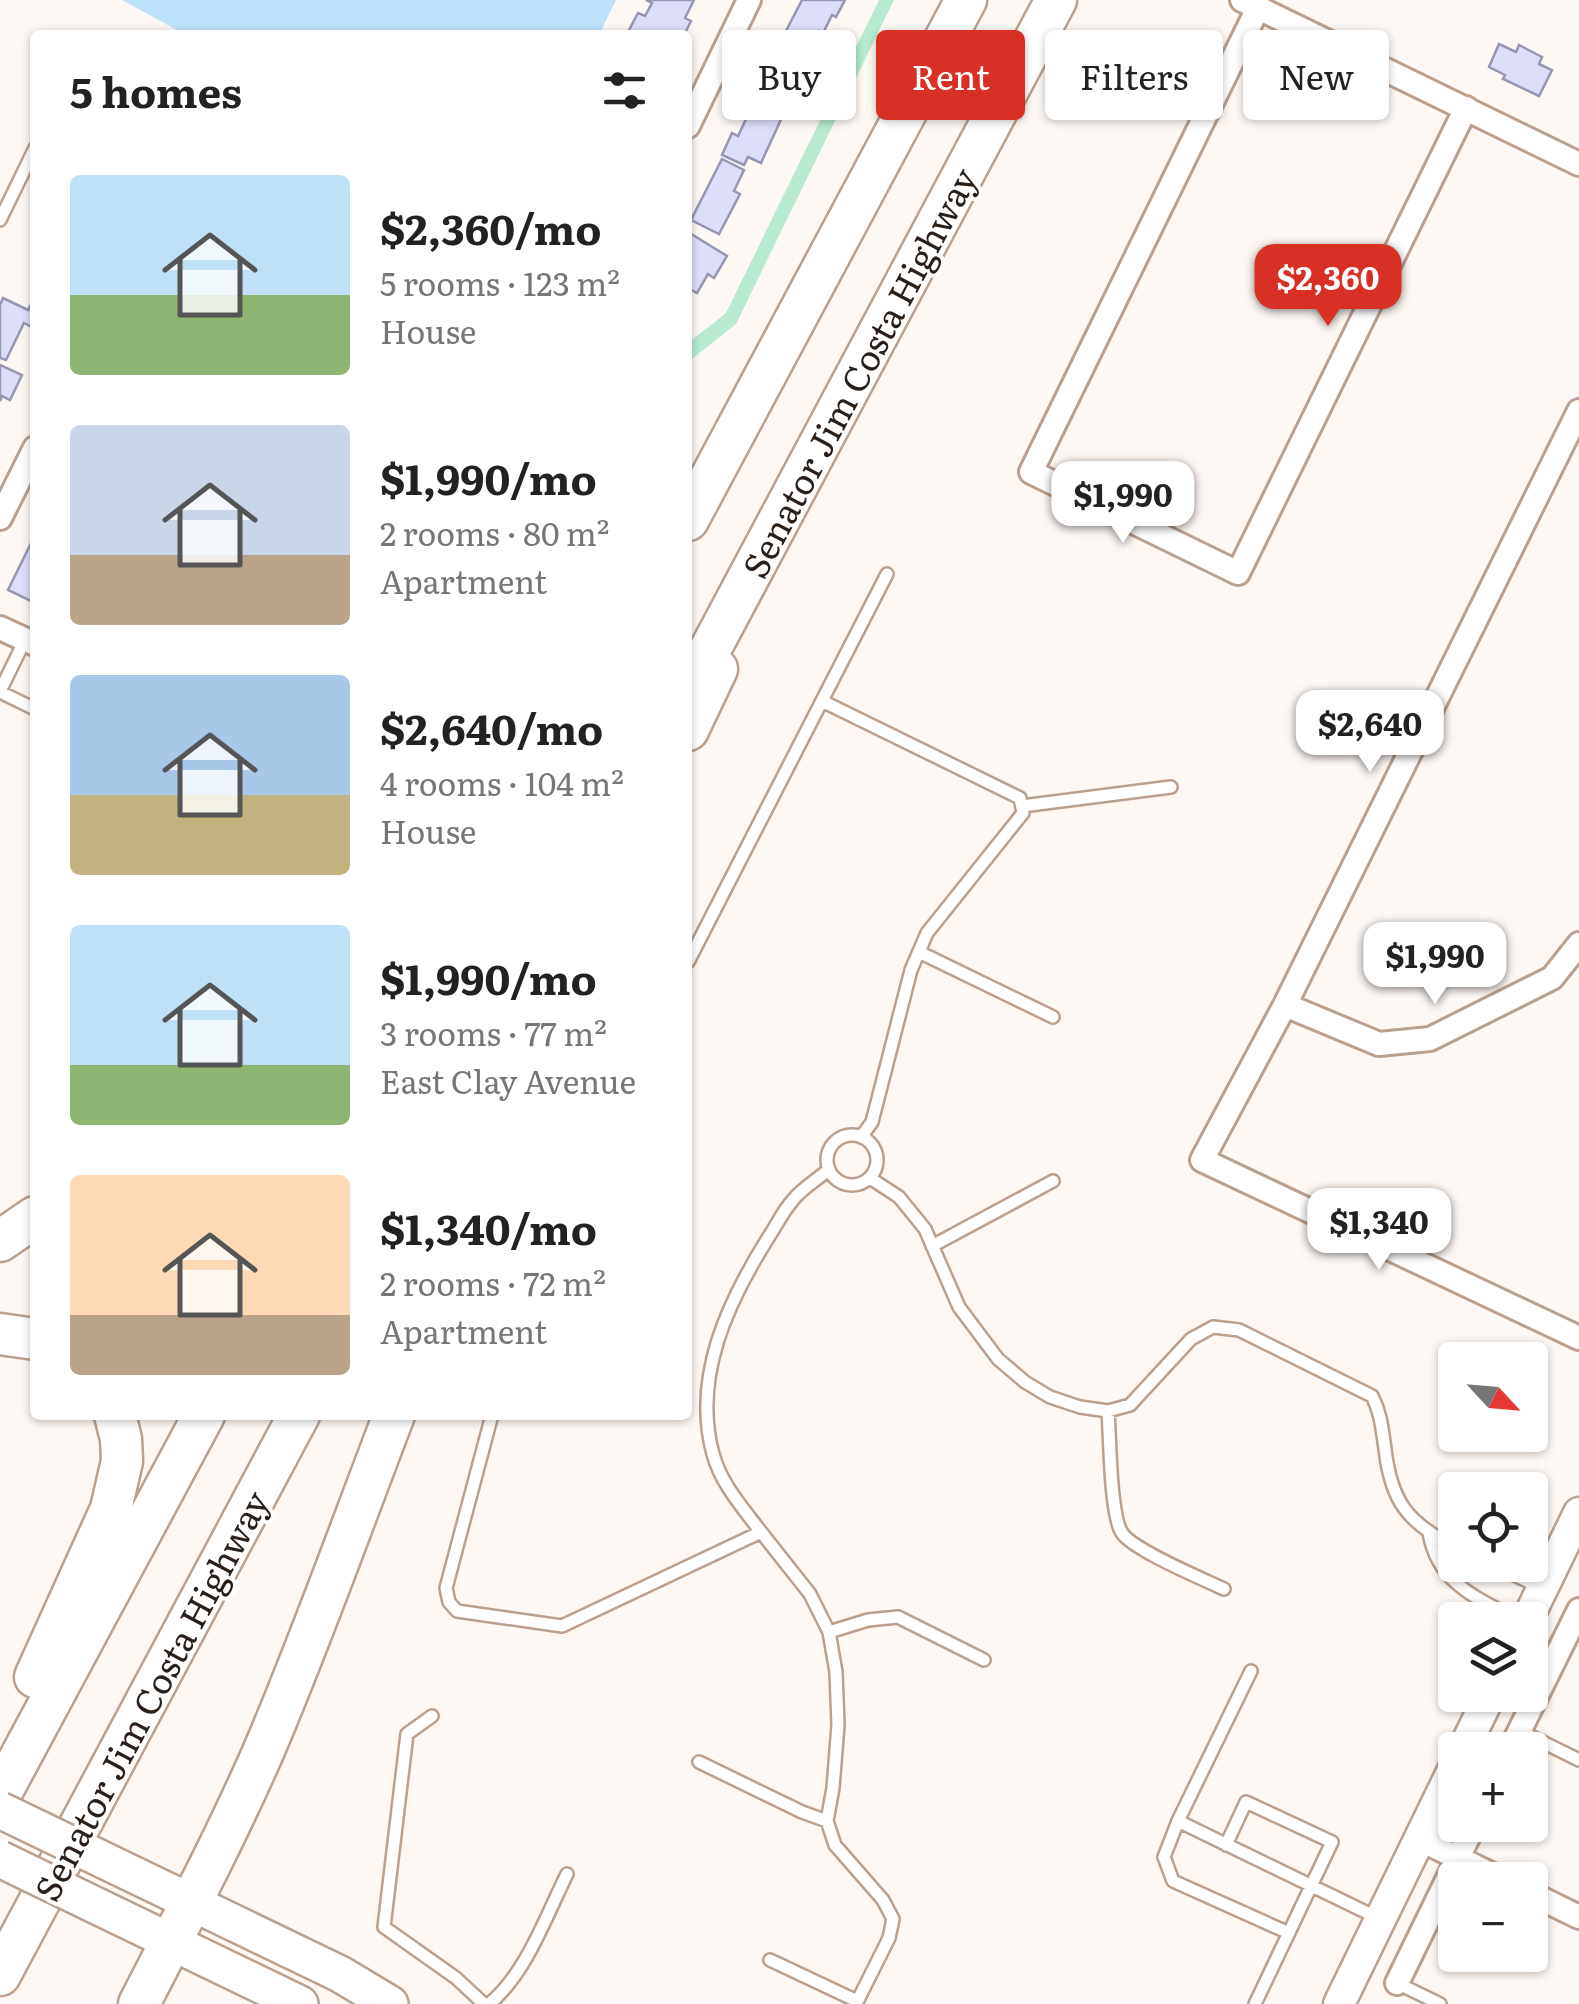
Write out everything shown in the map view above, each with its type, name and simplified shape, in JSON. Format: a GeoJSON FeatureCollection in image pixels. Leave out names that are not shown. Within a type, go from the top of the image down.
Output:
{"type":"FeatureCollection","features":[{"type":"Feature","properties":{"kind":"highway"},"geometry":{"type":"LineString","coordinates":[[692,513],[966,0]]}},
{"type":"Feature","properties":{"kind":"highway","name":"Senator Jim Costa Highway"},"geometry":{"type":"LineString","coordinates":[[692,682],[1056,0]]}},
{"type":"Feature","properties":{"kind":"highway"},"geometry":{"type":"LineString","coordinates":[[692,482],[782,346]]}},
{"type":"Feature","properties":{"kind":"highway"},"geometry":{"type":"LineString","coordinates":[[692,721],[850,384]]}},
{"type":"Feature","properties":{"kind":"highway"},"geometry":{"type":"LineString","coordinates":[[0,1241],[30,1220]]}},
{"type":"Feature","properties":{"kind":"highway"},"geometry":{"type":"LineString","coordinates":[[0,1334],[30,1338]]}},
{"type":"Feature","properties":{"kind":"highway"},"geometry":{"type":"LineString","coordinates":[[0,1750],[111,1509],[122,1461],[115,1420]]}},
{"type":"Feature","properties":{"kind":"highway"},"geometry":{"type":"LineString","coordinates":[[0,1795],[201,1420]]}},
{"type":"Feature","properties":{"kind":"highway","name":"Senator Jim Costa Highway"},"geometry":{"type":"LineString","coordinates":[[0,1975],[297,1420]]}},
{"type":"Feature","properties":{"kind":"highway"},"geometry":{"type":"LineString","coordinates":[[139,2004],[263,1752],[392,1420]]}},
{"type":"Feature","properties":{"kind":"main road"},"geometry":{"type":"LineString","coordinates":[[1534,1602],[1579,1513]]}},
{"type":"Feature","properties":{"kind":"main road"},"geometry":{"type":"LineString","coordinates":[[1338,2004],[1438,1800]]}},
{"type":"Feature","properties":{"kind":"main road"},"geometry":{"type":"LineString","coordinates":[[0,1810],[340,1974],[390,2004]]}},
{"type":"Feature","properties":{"kind":"main road"},"geometry":{"type":"LineString","coordinates":[[0,1860],[300,2004]]}},
{"type":"Feature","properties":{"kind":"street"},"geometry":{"type":"LineString","coordinates":[[692,118],[749,0]]}},
{"type":"Feature","properties":{"kind":"street"},"geometry":{"type":"LineString","coordinates":[[1466,108],[1238,574],[1031,472],[1250,4],[1466,108],[1579,164]]}},
{"type":"Feature","properties":{"kind":"street"},"geometry":{"type":"LineString","coordinates":[[1579,411],[1285,1005],[1202,1160],[1579,1338]]}},
{"type":"Feature","properties":{"kind":"street"},"geometry":{"type":"LineString","coordinates":[[0,518],[30,458]]}},
{"type":"Feature","properties":{"kind":"street"},"geometry":{"type":"LineString","coordinates":[[0,628],[30,642]]}},
{"type":"Feature","properties":{"kind":"street"},"geometry":{"type":"LineString","coordinates":[[1285,1005],[1379,1044],[1430,1039],[1552,978],[1579,944]]}},
{"type":"Feature","properties":{"kind":"street"},"geometry":{"type":"LineString","coordinates":[[1519,1732],[1577,1619]]}},
{"type":"Feature","properties":{"kind":"street"},"geometry":{"type":"LineString","coordinates":[[1419,1839],[1466,1862]]}},
{"type":"Feature","properties":{"kind":"street"},"geometry":{"type":"LineString","coordinates":[[1397,1982],[1466,1842]]}},
{"type":"Feature","properties":{"kind":"street"},"geometry":{"type":"LineString","coordinates":[[1548,1902],[1579,1917]]}},
{"type":"Feature","properties":{"kind":"lane"},"geometry":{"type":"LineString","coordinates":[[0,220],[30,158]]}},
{"type":"Feature","properties":{"kind":"lane"},"geometry":{"type":"LineString","coordinates":[[692,954],[888,574]]}},
{"type":"Feature","properties":{"kind":"lane"},"geometry":{"type":"LineString","coordinates":[[30,642],[0,691],[30,706]]}},
{"type":"Feature","properties":{"kind":"lane"},"geometry":{"type":"LineString","coordinates":[[822,702],[1010,792],[1020,798],[1024,813],[928,933],[911,970],[872,1122],[861,1137]]}},
{"type":"Feature","properties":{"kind":"lane"},"geometry":{"type":"LineString","coordinates":[[1022,806],[1171,787]]}},
{"type":"Feature","properties":{"kind":"lane"},"geometry":{"type":"LineString","coordinates":[[920,952],[1053,1017]]}},
{"type":"Feature","properties":{"kind":"lane"},"geometry":{"type":"LineString","coordinates":[[844,1136],[861,1137],[874,1147],[875,1172],[855,1186],[833,1178],[828,1170],[831,1146],[844,1136]]}},
{"type":"Feature","properties":{"kind":"lane"},"geometry":{"type":"LineString","coordinates":[[770,1960],[856,2002],[890,1938],[893,1920],[883,1900],[836,1844],[827,1821],[838,1725],[836,1672],[829,1632],[810,1594],[725,1484],[713,1455],[707,1419],[706,1395],[720,1331],[746,1273],[794,1198],[828,1170]]}},
{"type":"Feature","properties":{"kind":"lane"},"geometry":{"type":"LineString","coordinates":[[870,1178],[898,1197],[925,1229],[959,1306],[998,1359],[1025,1382],[1080,1408],[1108,1410],[1130,1404],[1191,1339],[1213,1327],[1239,1330],[1372,1396],[1380,1412],[1387,1471],[1396,1500],[1428,1533],[1438,1538]]}},
{"type":"Feature","properties":{"kind":"lane"},"geometry":{"type":"LineString","coordinates":[[932,1246],[1053,1181]]}},
{"type":"Feature","properties":{"kind":"lane"},"geometry":{"type":"LineString","coordinates":[[1108,1410],[1116,1512],[1122,1534],[1150,1553],[1224,1588]]}},
{"type":"Feature","properties":{"kind":"lane"},"geometry":{"type":"LineString","coordinates":[[491,1420],[446,1588],[448,1602],[457,1611],[562,1626],[761,1532]]}},
{"type":"Feature","properties":{"kind":"lane"},"geometry":{"type":"LineString","coordinates":[[1428,1533],[1440,1567],[1485,1602]]}},
{"type":"Feature","properties":{"kind":"lane"},"geometry":{"type":"LineString","coordinates":[[1529,1582],[1542,1588]]}},
{"type":"Feature","properties":{"kind":"lane"},"geometry":{"type":"LineString","coordinates":[[829,1632],[868,1620],[898,1617],[984,1660]]}},
{"type":"Feature","properties":{"kind":"lane"},"geometry":{"type":"LineString","coordinates":[[1250,1671],[1164,1857],[1174,1881],[1288,1932]]}},
{"type":"Feature","properties":{"kind":"lane"},"geometry":{"type":"LineString","coordinates":[[432,1716],[407,1734],[384,1928],[487,2004],[503,1998],[567,1874]]}},
{"type":"Feature","properties":{"kind":"lane"},"geometry":{"type":"LineString","coordinates":[[1548,1750],[1579,1760]]}},
{"type":"Feature","properties":{"kind":"lane"},"geometry":{"type":"LineString","coordinates":[[699,1762],[827,1821]]}},
{"type":"Feature","properties":{"kind":"lane"},"geometry":{"type":"LineString","coordinates":[[1226,1845],[1246,1802],[1332,1842],[1254,2004]]}},
{"type":"Feature","properties":{"kind":"lane"},"geometry":{"type":"LineString","coordinates":[[1178,1821],[1380,1919]]}},
{"type":"Feature","properties":{"kind":"lane"},"geometry":{"type":"LineString","coordinates":[[1397,1982],[1440,2004]]}},
{"type":"Feature","properties":{"kind":"green space"},"geometry":{"type":"Polygon","coordinates":[[[879,0],[894,0],[876,30],[856,78],[856,47],[879,0]]]}},
{"type":"Feature","properties":{"kind":"green space"},"geometry":{"type":"Polygon","coordinates":[[[820,120],[835,120],[736,324],[692,359],[692,340],[726,313],[820,120]]]}},
{"type":"Feature","properties":{"kind":"water"},"geometry":{"type":"Polygon","coordinates":[[[122,0],[616,0],[601,30],[177,30],[122,0]]]}},
{"type":"Feature","properties":{"kind":"building"},"geometry":{"type":"Polygon","coordinates":[[[646,0],[694,0],[685,18],[691,21],[686,30],[629,30],[638,13],[645,16],[652,3],[646,0]]]}},
{"type":"Feature","properties":{"kind":"building"},"geometry":{"type":"Polygon","coordinates":[[[802,0],[845,0],[824,30],[787,30],[802,0]]]}},
{"type":"Feature","properties":{"kind":"building"},"geometry":{"type":"Polygon","coordinates":[[[1499,44],[1516,52],[1519,45],[1542,57],[1539,64],[1552,70],[1539,96],[1503,79],[1505,75],[1489,67],[1499,44]]]}},
{"type":"Feature","properties":{"kind":"building"},"geometry":{"type":"Polygon","coordinates":[[[746,120],[781,120],[761,163],[748,157],[744,165],[722,155],[732,133],[738,136],[746,120]]]}},
{"type":"Feature","properties":{"kind":"building"},"geometry":{"type":"Polygon","coordinates":[[[722,159],[744,170],[734,191],[740,194],[719,234],[692,218],[722,159]]]}},
{"type":"Feature","properties":{"kind":"building"},"geometry":{"type":"Polygon","coordinates":[[[692,234],[727,256],[714,278],[708,274],[697,293],[692,290],[692,234]]]}},
{"type":"Feature","properties":{"kind":"building"},"geometry":{"type":"Polygon","coordinates":[[[3,298],[28,310],[30,306],[30,326],[24,323],[6,360],[0,358],[3,298]]]}},
{"type":"Feature","properties":{"kind":"building"},"geometry":{"type":"Polygon","coordinates":[[[0,365],[22,375],[10,400],[2,396],[0,401],[0,365]]]}},
{"type":"Feature","properties":{"kind":"building"},"geometry":{"type":"Polygon","coordinates":[[[30,545],[30,601],[8,590],[30,545]]]}}]}
